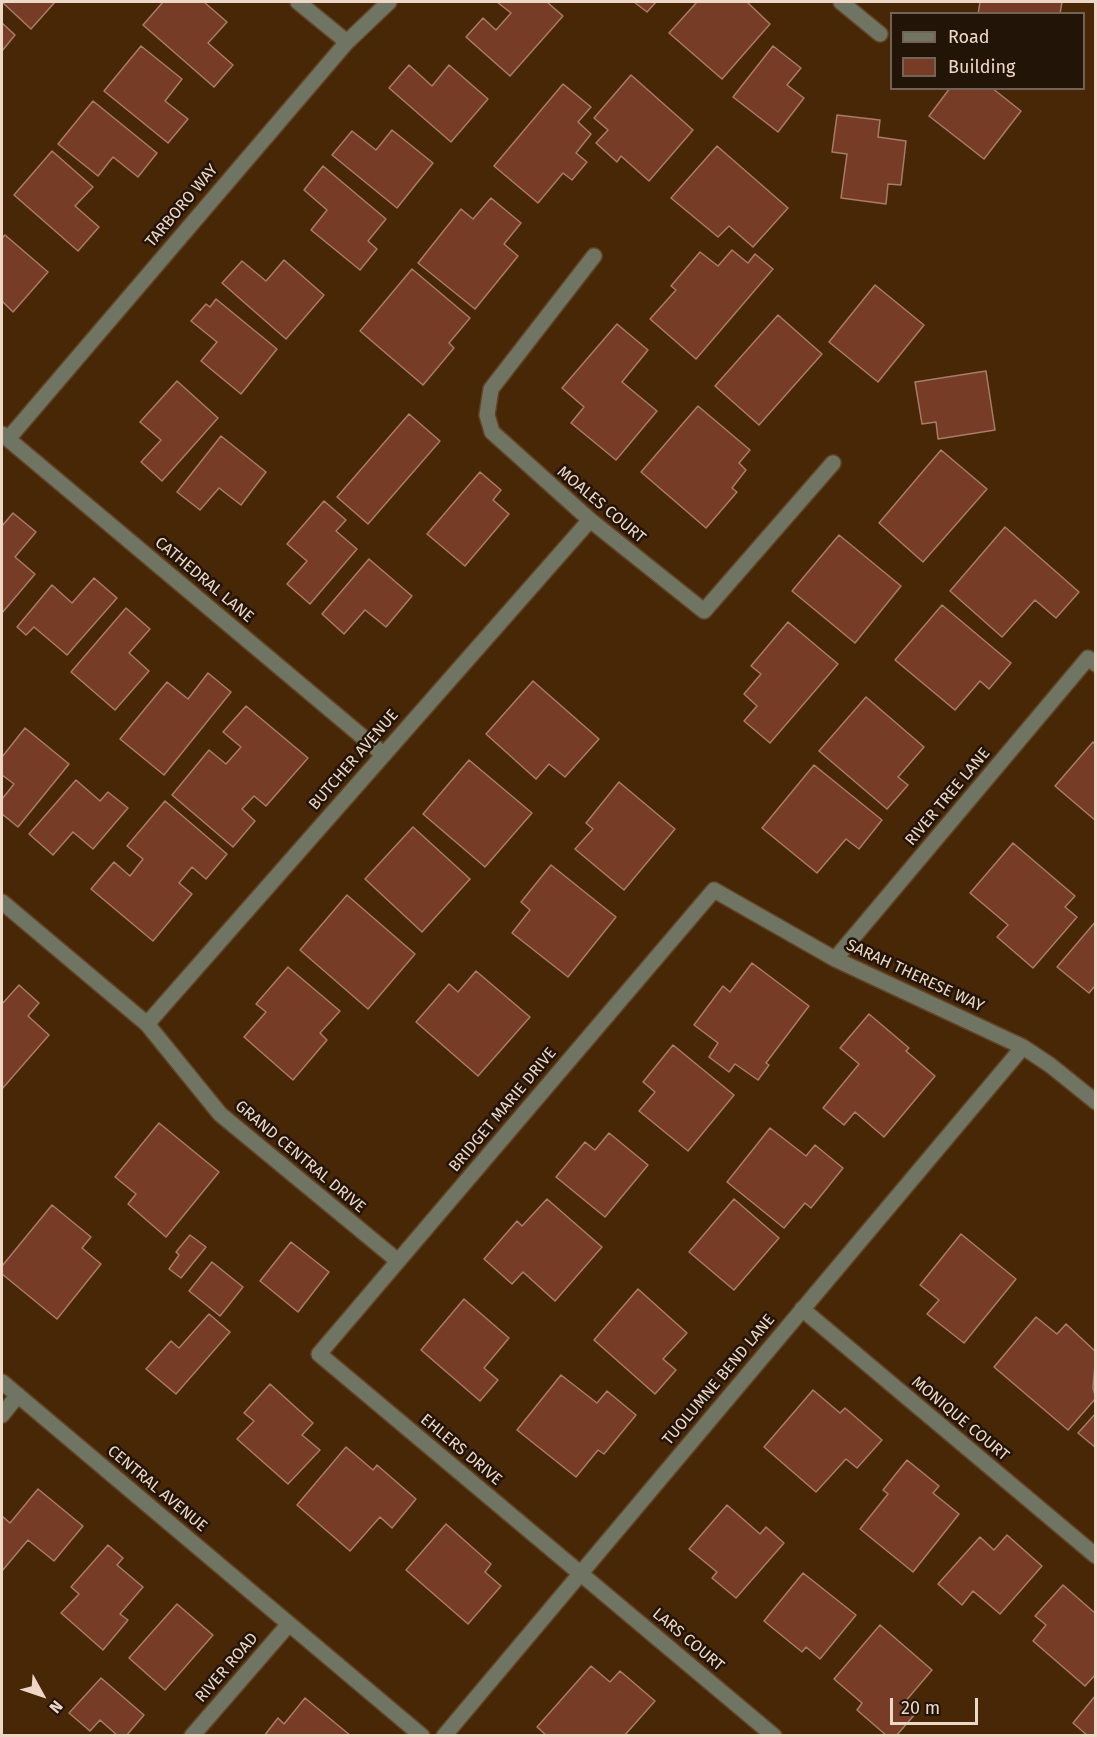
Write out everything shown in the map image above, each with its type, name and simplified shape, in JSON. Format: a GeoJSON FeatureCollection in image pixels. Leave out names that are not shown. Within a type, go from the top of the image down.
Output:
{"type":"FeatureCollection","features":[{"type":"Feature","properties":{"kind":"street"},"geometry":{"type":"LineString","coordinates":[[298,2],[346,42]]}},
{"type":"Feature","properties":{"kind":"street","name":"TARBORO WAY"},"geometry":{"type":"LineString","coordinates":[[5,436],[346,42],[389,2]]}},
{"type":"Feature","properties":{"kind":"street"},"geometry":{"type":"LineString","coordinates":[[841,2],[880,34]]}},
{"type":"Feature","properties":{"kind":"street","name":"MOALES COURT"},"geometry":{"type":"LineString","coordinates":[[594,256],[491,389],[487,416],[492,432],[590,520],[704,611],[833,463]]}},
{"type":"Feature","properties":{"kind":"street","name":"CATHEDRAL LANE"},"geometry":{"type":"LineString","coordinates":[[5,436],[383,754]]}},
{"type":"Feature","properties":{"kind":"street","name":"BUTCHER AVENUE"},"geometry":{"type":"LineString","coordinates":[[147,1024],[590,520]]}},
{"type":"Feature","properties":{"kind":"street","name":"RIVER TREE LANE"},"geometry":{"type":"LineString","coordinates":[[835,959],[1092,661]]}},
{"type":"Feature","properties":{"kind":"street","name":"SARAH THERESE WAY"},"geometry":{"type":"LineString","coordinates":[[714,890],[835,959],[1023,1047],[1050,1065],[1095,1102]]}},
{"type":"Feature","properties":{"kind":"street","name":"BRIDGET MARIE DRIVE"},"geometry":{"type":"LineString","coordinates":[[320,1354],[714,890]]}},
{"type":"Feature","properties":{"kind":"street","name":"GRAND CENTRAL DRIVE"},"geometry":{"type":"LineString","coordinates":[[2,902],[147,1024],[220,1114],[398,1262]]}},
{"type":"Feature","properties":{"kind":"street","name":"TUOLUMNE BEND LANE"},"geometry":{"type":"LineString","coordinates":[[444,1736],[1023,1047]]}},
{"type":"Feature","properties":{"kind":"street","name":"MONIQUE COURT"},"geometry":{"type":"LineString","coordinates":[[802,1309],[1095,1556]]}},
{"type":"Feature","properties":{"kind":"street","name":"EHLERS DRIVE"},"geometry":{"type":"LineString","coordinates":[[320,1354],[580,1573]]}},
{"type":"Feature","properties":{"kind":"street","name":"CENTRAL AVENUE"},"geometry":{"type":"LineString","coordinates":[[2,1382],[422,1736]]}},
{"type":"Feature","properties":{"kind":"street"},"geometry":{"type":"LineString","coordinates":[[2,1415],[18,1395]]}},
{"type":"Feature","properties":{"kind":"street","name":"LARS COURT"},"geometry":{"type":"LineString","coordinates":[[580,1573],[774,1736]]}},
{"type":"Feature","properties":{"kind":"street","name":"RIVER ROAD"},"geometry":{"type":"LineString","coordinates":[[192,1736],[289,1624]]}},
{"type":"Feature","properties":{"kind":"building"},"geometry":{"type":"Polygon","coordinates":[[[2,2],[55,2],[31,29],[2,2]]]}},
{"type":"Feature","properties":{"kind":"building"},"geometry":{"type":"Polygon","coordinates":[[[163,2],[204,2],[227,22],[208,43],[233,65],[214,87],[143,25],[163,2]]]}},
{"type":"Feature","properties":{"kind":"building"},"geometry":{"type":"Polygon","coordinates":[[[497,2],[547,2],[563,16],[510,76],[466,37],[483,18],[496,30],[511,13],[497,2]]]}},
{"type":"Feature","properties":{"kind":"building"},"geometry":{"type":"Polygon","coordinates":[[[634,2],[656,2],[647,12],[634,2]]]}},
{"type":"Feature","properties":{"kind":"building"},"geometry":{"type":"Polygon","coordinates":[[[697,2],[747,2],[770,24],[722,79],[669,33],[697,2]]]}},
{"type":"Feature","properties":{"kind":"building"},"geometry":{"type":"Polygon","coordinates":[[[980,2],[1062,2],[1060,12],[978,12],[980,2]]]}},
{"type":"Feature","properties":{"kind":"building"},"geometry":{"type":"Polygon","coordinates":[[[2,23],[15,35],[2,51],[2,23]]]}},
{"type":"Feature","properties":{"kind":"building"},"geometry":{"type":"Polygon","coordinates":[[[141,46],[182,79],[165,101],[188,119],[168,143],[104,91],[141,46]]]}},
{"type":"Feature","properties":{"kind":"building"},"geometry":{"type":"Polygon","coordinates":[[[773,46],[801,68],[787,85],[804,98],[778,132],[733,97],[773,46]]]}},
{"type":"Feature","properties":{"kind":"building"},"geometry":{"type":"Polygon","coordinates":[[[409,65],[432,86],[449,65],[488,99],[451,142],[389,88],[409,65]]]}},
{"type":"Feature","properties":{"kind":"building"},"geometry":{"type":"Polygon","coordinates":[[[631,75],[693,130],[649,181],[621,156],[617,162],[596,143],[608,130],[594,118],[631,75]]]}},
{"type":"Feature","properties":{"kind":"building"},"geometry":{"type":"Polygon","coordinates":[[[563,84],[591,107],[578,122],[591,134],[576,153],[587,162],[572,180],[563,173],[538,203],[494,166],[563,84]]]}},
{"type":"Feature","properties":{"kind":"building"},"geometry":{"type":"Polygon","coordinates":[[[948,90],[995,90],[1021,111],[984,159],[929,116],[948,90]]]}},
{"type":"Feature","properties":{"kind":"building"},"geometry":{"type":"Polygon","coordinates":[[[93,101],[157,153],[138,177],[113,157],[98,176],[58,144],[93,101]]]}},
{"type":"Feature","properties":{"kind":"building"},"geometry":{"type":"Polygon","coordinates":[[[837,115],[880,120],[878,137],[906,141],[901,185],[888,184],[886,204],[841,198],[847,154],[832,152],[837,115]]]}},
{"type":"Feature","properties":{"kind":"building"},"geometry":{"type":"Polygon","coordinates":[[[392,130],[433,163],[397,208],[332,155],[352,131],[376,150],[392,130]]]}},
{"type":"Feature","properties":{"kind":"building"},"geometry":{"type":"Polygon","coordinates":[[[717,146],[788,208],[753,247],[729,226],[718,237],[671,198],[717,146]]]}},
{"type":"Feature","properties":{"kind":"building"},"geometry":{"type":"Polygon","coordinates":[[[52,151],[93,187],[75,206],[99,227],[78,251],[14,195],[52,151]]]}},
{"type":"Feature","properties":{"kind":"building"},"geometry":{"type":"Polygon","coordinates":[[[323,166],[386,219],[368,241],[377,249],[360,270],[311,230],[327,210],[304,190],[323,166]]]}},
{"type":"Feature","properties":{"kind":"building"},"geometry":{"type":"Polygon","coordinates":[[[491,198],[521,223],[504,244],[518,256],[475,309],[418,263],[461,209],[473,219],[491,198]]]}},
{"type":"Feature","properties":{"kind":"building"},"geometry":{"type":"Polygon","coordinates":[[[5,235],[48,272],[13,312],[2,301],[2,238],[5,235]]]}},
{"type":"Feature","properties":{"kind":"building"},"geometry":{"type":"Polygon","coordinates":[[[732,250],[748,263],[755,254],[773,269],[696,359],[650,319],[676,290],[671,286],[700,252],[718,266],[732,250]]]}},
{"type":"Feature","properties":{"kind":"building"},"geometry":{"type":"Polygon","coordinates":[[[284,260],[324,295],[286,339],[222,283],[242,261],[266,281],[284,260]]]}},
{"type":"Feature","properties":{"kind":"building"},"geometry":{"type":"Polygon","coordinates":[[[412,269],[470,318],[449,343],[454,348],[423,385],[360,331],[412,269]]]}},
{"type":"Feature","properties":{"kind":"building"},"geometry":{"type":"Polygon","coordinates":[[[875,285],[924,325],[878,382],[829,342],[875,285]]]}},
{"type":"Feature","properties":{"kind":"building"},"geometry":{"type":"Polygon","coordinates":[[[216,299],[277,349],[241,394],[201,361],[217,342],[191,321],[206,304],[210,307],[216,299]]]}},
{"type":"Feature","properties":{"kind":"building"},"geometry":{"type":"Polygon","coordinates":[[[778,315],[822,354],[759,425],[715,386],[778,315]]]}},
{"type":"Feature","properties":{"kind":"building"},"geometry":{"type":"Polygon","coordinates":[[[617,324],[648,350],[622,382],[657,411],[616,460],[571,423],[584,407],[562,388],[617,324]]]}},
{"type":"Feature","properties":{"kind":"building"},"geometry":{"type":"Polygon","coordinates":[[[986,371],[995,430],[938,439],[936,422],[922,424],[915,382],[986,371]]]}},
{"type":"Feature","properties":{"kind":"building"},"geometry":{"type":"Polygon","coordinates":[[[177,381],[218,418],[162,481],[141,462],[161,440],[140,422],[177,381]]]}},
{"type":"Feature","properties":{"kind":"building"},"geometry":{"type":"Polygon","coordinates":[[[698,406],[750,450],[739,463],[746,470],[732,488],[737,492],[706,528],[641,472],[698,406]]]}},
{"type":"Feature","properties":{"kind":"building"},"geometry":{"type":"Polygon","coordinates":[[[409,414],[440,441],[368,524],[337,497],[409,414]]]}},
{"type":"Feature","properties":{"kind":"building"},"geometry":{"type":"Polygon","coordinates":[[[221,436],[266,472],[241,505],[219,488],[200,510],[177,492],[221,436]]]}},
{"type":"Feature","properties":{"kind":"building"},"geometry":{"type":"Polygon","coordinates":[[[941,450],[987,489],[923,562],[879,523],[941,450]]]}},
{"type":"Feature","properties":{"kind":"building"},"geometry":{"type":"Polygon","coordinates":[[[480,472],[501,490],[493,500],[509,514],[465,566],[427,534],[480,472]]]}},
{"type":"Feature","properties":{"kind":"building"},"geometry":{"type":"Polygon","coordinates":[[[324,501],[346,520],[336,531],[357,549],[310,604],[287,584],[307,561],[287,544],[324,501]]]}},
{"type":"Feature","properties":{"kind":"building"},"geometry":{"type":"Polygon","coordinates":[[[13,513],[36,532],[15,557],[35,574],[2,613],[2,526],[13,513]]]}},
{"type":"Feature","properties":{"kind":"building"},"geometry":{"type":"Polygon","coordinates":[[[1005,527],[1079,592],[1056,618],[1035,600],[1002,637],[950,591],[1005,527]]]}},
{"type":"Feature","properties":{"kind":"building"},"geometry":{"type":"Polygon","coordinates":[[[839,535],[901,586],[855,643],[792,591],[839,535]]]}},
{"type":"Feature","properties":{"kind":"building"},"geometry":{"type":"Polygon","coordinates":[[[369,559],[412,596],[386,627],[365,610],[344,634],[322,614],[369,559]]]}},
{"type":"Feature","properties":{"kind":"building"},"geometry":{"type":"Polygon","coordinates":[[[94,578],[117,598],[67,655],[34,627],[26,635],[17,627],[52,585],[72,603],[94,578]]]}},
{"type":"Feature","properties":{"kind":"building"},"geometry":{"type":"Polygon","coordinates":[[[942,605],[1011,663],[989,689],[980,681],[955,710],[895,660],[942,605]]]}},
{"type":"Feature","properties":{"kind":"building"},"geometry":{"type":"Polygon","coordinates":[[[126,608],[150,629],[129,653],[149,671],[115,710],[71,672],[126,608]]]}},
{"type":"Feature","properties":{"kind":"building"},"geometry":{"type":"Polygon","coordinates":[[[788,622],[838,664],[770,743],[744,721],[757,706],[744,694],[761,674],[751,666],[788,622]]]}},
{"type":"Feature","properties":{"kind":"building"},"geometry":{"type":"Polygon","coordinates":[[[208,673],[231,692],[164,775],[120,739],[167,682],[188,699],[208,673]]]}},
{"type":"Feature","properties":{"kind":"building"},"geometry":{"type":"Polygon","coordinates":[[[533,681],[599,739],[565,777],[549,764],[536,779],[486,734],[533,681]]]}},
{"type":"Feature","properties":{"kind":"building"},"geometry":{"type":"Polygon","coordinates":[[[866,697],[924,747],[898,777],[908,785],[887,809],[819,751],[866,697]]]}},
{"type":"Feature","properties":{"kind":"building"},"geometry":{"type":"Polygon","coordinates":[[[246,706],[308,758],[266,806],[254,796],[242,809],[255,821],[233,847],[172,795],[209,750],[226,764],[241,747],[223,732],[246,706]]]}},
{"type":"Feature","properties":{"kind":"building"},"geometry":{"type":"Polygon","coordinates":[[[25,728],[69,764],[18,827],[2,814],[2,799],[14,784],[2,775],[2,757],[25,728]]]}},
{"type":"Feature","properties":{"kind":"building"},"geometry":{"type":"Polygon","coordinates":[[[1093,742],[1096,745],[1096,821],[1055,786],[1093,742]]]}},
{"type":"Feature","properties":{"kind":"building"},"geometry":{"type":"Polygon","coordinates":[[[469,760],[532,813],[485,867],[423,814],[469,760]]]}},
{"type":"Feature","properties":{"kind":"building"},"geometry":{"type":"Polygon","coordinates":[[[814,765],[882,820],[859,849],[846,839],[817,873],[762,828],[814,765]]]}},
{"type":"Feature","properties":{"kind":"building"},"geometry":{"type":"Polygon","coordinates":[[[76,780],[100,801],[108,792],[128,808],[93,849],[73,832],[53,855],[29,834],[76,780]]]}},
{"type":"Feature","properties":{"kind":"building"},"geometry":{"type":"Polygon","coordinates":[[[619,782],[675,829],[624,890],[575,849],[593,829],[586,823],[619,782]]]}},
{"type":"Feature","properties":{"kind":"building"},"geometry":{"type":"Polygon","coordinates":[[[165,801],[227,854],[206,879],[192,867],[179,883],[192,894],[153,941],[91,889],[114,862],[130,876],[143,859],[127,846],[165,801]]]}},
{"type":"Feature","properties":{"kind":"building"},"geometry":{"type":"Polygon","coordinates":[[[413,827],[470,879],[422,932],[365,879],[413,827]]]}},
{"type":"Feature","properties":{"kind":"building"},"geometry":{"type":"Polygon","coordinates":[[[1013,843],[1075,896],[1065,907],[1077,917],[1033,968],[997,937],[1008,925],[970,893],[1013,843]]]}},
{"type":"Feature","properties":{"kind":"building"},"geometry":{"type":"Polygon","coordinates":[[[551,865],[616,917],[568,977],[512,933],[530,910],[521,902],[551,865]]]}},
{"type":"Feature","properties":{"kind":"building"},"geometry":{"type":"Polygon","coordinates":[[[347,895],[415,954],[368,1009],[300,950],[347,895]]]}},
{"type":"Feature","properties":{"kind":"building"},"geometry":{"type":"Polygon","coordinates":[[[1096,921],[1096,988],[1094,987],[1089,993],[1057,967],[1096,921]]]}},
{"type":"Feature","properties":{"kind":"building"},"geometry":{"type":"Polygon","coordinates":[[[752,963],[809,1006],[766,1063],[769,1065],[758,1080],[735,1064],[729,1072],[709,1057],[718,1043],[694,1025],[723,986],[730,992],[752,963]]]}},
{"type":"Feature","properties":{"kind":"building"},"geometry":{"type":"Polygon","coordinates":[[[288,967],[340,1011],[320,1033],[327,1040],[293,1080],[244,1037],[266,1012],[256,1004],[288,967]]]}},
{"type":"Feature","properties":{"kind":"building"},"geometry":{"type":"Polygon","coordinates":[[[476,971],[530,1017],[478,1076],[416,1022],[449,984],[458,992],[476,971]]]}},
{"type":"Feature","properties":{"kind":"building"},"geometry":{"type":"Polygon","coordinates":[[[19,985],[39,1003],[28,1016],[49,1035],[2,1089],[2,1004],[19,985]]]}},
{"type":"Feature","properties":{"kind":"building"},"geometry":{"type":"Polygon","coordinates":[[[869,1014],[909,1048],[906,1051],[935,1076],[884,1137],[855,1112],[844,1125],[823,1108],[859,1064],[840,1048],[869,1014]]]}},
{"type":"Feature","properties":{"kind":"building"},"geometry":{"type":"Polygon","coordinates":[[[673,1045],[734,1095],[688,1151],[639,1111],[655,1092],[643,1082],[673,1045]]]}},
{"type":"Feature","properties":{"kind":"building"},"geometry":{"type":"Polygon","coordinates":[[[159,1123],[219,1172],[166,1237],[128,1204],[136,1194],[115,1177],[159,1123]]]}},
{"type":"Feature","properties":{"kind":"building"},"geometry":{"type":"Polygon","coordinates":[[[770,1128],[806,1156],[815,1145],[843,1168],[811,1208],[805,1203],[784,1228],[727,1182],[770,1128]]]}},
{"type":"Feature","properties":{"kind":"building"},"geometry":{"type":"Polygon","coordinates":[[[609,1133],[648,1165],[605,1217],[556,1177],[585,1142],[595,1150],[609,1133]]]}},
{"type":"Feature","properties":{"kind":"building"},"geometry":{"type":"Polygon","coordinates":[[[547,1199],[602,1247],[555,1301],[523,1272],[512,1284],[484,1259],[517,1221],[522,1226],[547,1199]]]}},
{"type":"Feature","properties":{"kind":"building"},"geometry":{"type":"Polygon","coordinates":[[[734,1199],[779,1238],[734,1290],[689,1252],[734,1199]]]}},
{"type":"Feature","properties":{"kind":"building"},"geometry":{"type":"Polygon","coordinates":[[[52,1205],[91,1237],[82,1248],[101,1264],[57,1319],[2,1274],[2,1266],[52,1205]]]}},
{"type":"Feature","properties":{"kind":"building"},"geometry":{"type":"Polygon","coordinates":[[[961,1234],[1016,1279],[964,1343],[927,1314],[939,1300],[920,1285],[961,1234]]]}},
{"type":"Feature","properties":{"kind":"building"},"geometry":{"type":"Polygon","coordinates":[[[190,1235],[206,1247],[181,1278],[169,1269],[179,1255],[176,1252],[190,1235]]]}},
{"type":"Feature","properties":{"kind":"building"},"geometry":{"type":"Polygon","coordinates":[[[291,1242],[329,1272],[298,1312],[260,1281],[291,1242]]]}},
{"type":"Feature","properties":{"kind":"building"},"geometry":{"type":"Polygon","coordinates":[[[212,1262],[243,1287],[220,1316],[189,1291],[212,1262]]]}},
{"type":"Feature","properties":{"kind":"building"},"geometry":{"type":"Polygon","coordinates":[[[638,1289],[687,1333],[663,1359],[676,1370],[655,1394],[594,1340],[638,1289]]]}},
{"type":"Feature","properties":{"kind":"building"},"geometry":{"type":"Polygon","coordinates":[[[464,1299],[509,1338],[484,1368],[498,1380],[480,1401],[421,1350],[464,1299]]]}},
{"type":"Feature","properties":{"kind":"building"},"geometry":{"type":"Polygon","coordinates":[[[209,1314],[230,1332],[176,1394],[146,1369],[171,1341],[179,1348],[209,1314]]]}},
{"type":"Feature","properties":{"kind":"building"},"geometry":{"type":"Polygon","coordinates":[[[1036,1317],[1057,1334],[1066,1324],[1096,1352],[1093,1388],[1096,1398],[1068,1430],[994,1367],[1036,1317]]]}},
{"type":"Feature","properties":{"kind":"building"},"geometry":{"type":"Polygon","coordinates":[[[561,1375],[597,1403],[607,1391],[636,1415],[604,1454],[598,1450],[576,1477],[517,1430],[561,1375]]]}},
{"type":"Feature","properties":{"kind":"building"},"geometry":{"type":"Polygon","coordinates":[[[270,1384],[313,1423],[302,1435],[320,1450],[288,1484],[237,1439],[254,1421],[244,1413],[270,1384]]]}},
{"type":"Feature","properties":{"kind":"building"},"geometry":{"type":"Polygon","coordinates":[[[813,1390],[840,1413],[845,1408],[882,1440],[857,1468],[846,1459],[816,1492],[764,1447],[813,1390]]]}},
{"type":"Feature","properties":{"kind":"building"},"geometry":{"type":"Polygon","coordinates":[[[1096,1413],[1096,1448],[1078,1433],[1096,1413]]]}},
{"type":"Feature","properties":{"kind":"building"},"geometry":{"type":"Polygon","coordinates":[[[346,1447],[373,1470],[377,1465],[416,1499],[392,1528],[380,1517],[350,1551],[297,1505],[346,1447]]]}},
{"type":"Feature","properties":{"kind":"building"},"geometry":{"type":"Polygon","coordinates":[[[907,1460],[939,1486],[933,1493],[959,1514],[913,1572],[860,1529],[888,1494],[883,1490],[907,1460]]]}},
{"type":"Feature","properties":{"kind":"building"},"geometry":{"type":"Polygon","coordinates":[[[38,1489],[83,1526],[54,1561],[28,1540],[2,1571],[2,1516],[10,1523],[38,1489]]]}},
{"type":"Feature","properties":{"kind":"building"},"geometry":{"type":"Polygon","coordinates":[[[727,1505],[760,1534],[766,1527],[784,1543],[736,1598],[712,1578],[717,1572],[689,1549],[727,1505]]]}},
{"type":"Feature","properties":{"kind":"building"},"geometry":{"type":"Polygon","coordinates":[[[446,1524],[491,1564],[485,1572],[501,1586],[468,1624],[406,1570],[446,1524]]]}},
{"type":"Feature","properties":{"kind":"building"},"geometry":{"type":"Polygon","coordinates":[[[1007,1535],[1042,1566],[1000,1614],[973,1591],[962,1605],[938,1584],[980,1537],[994,1550],[1007,1535]]]}},
{"type":"Feature","properties":{"kind":"building"},"geometry":{"type":"Polygon","coordinates":[[[108,1545],[123,1558],[117,1565],[143,1587],[120,1614],[128,1620],[103,1650],[61,1613],[79,1594],[71,1587],[108,1545]]]}},
{"type":"Feature","properties":{"kind":"building"},"geometry":{"type":"Polygon","coordinates":[[[803,1573],[856,1615],[820,1659],[806,1647],[802,1652],[764,1621],[803,1573]]]}},
{"type":"Feature","properties":{"kind":"building"},"geometry":{"type":"Polygon","coordinates":[[[1063,1585],[1096,1614],[1096,1674],[1085,1686],[1033,1641],[1046,1625],[1035,1616],[1063,1585]]]}},
{"type":"Feature","properties":{"kind":"building"},"geometry":{"type":"Polygon","coordinates":[[[177,1604],[213,1635],[165,1690],[129,1658],[177,1604]]]}},
{"type":"Feature","properties":{"kind":"building"},"geometry":{"type":"Polygon","coordinates":[[[880,1625],[932,1670],[904,1703],[916,1713],[896,1736],[887,1736],[857,1710],[862,1703],[834,1679],[880,1625]]]}},
{"type":"Feature","properties":{"kind":"building"},"geometry":{"type":"Polygon","coordinates":[[[591,1666],[610,1682],[620,1671],[655,1701],[624,1736],[547,1736],[537,1727],[591,1666]]]}},
{"type":"Feature","properties":{"kind":"building"},"geometry":{"type":"Polygon","coordinates":[[[101,1678],[144,1715],[126,1736],[118,1736],[100,1720],[90,1731],[69,1713],[101,1678]]]}},
{"type":"Feature","properties":{"kind":"building"},"geometry":{"type":"Polygon","coordinates":[[[1096,1695],[1096,1736],[1088,1736],[1073,1723],[1096,1695]]]}},
{"type":"Feature","properties":{"kind":"building"},"geometry":{"type":"Polygon","coordinates":[[[305,1698],[351,1736],[264,1736],[278,1718],[284,1724],[305,1698]]]}}]}
